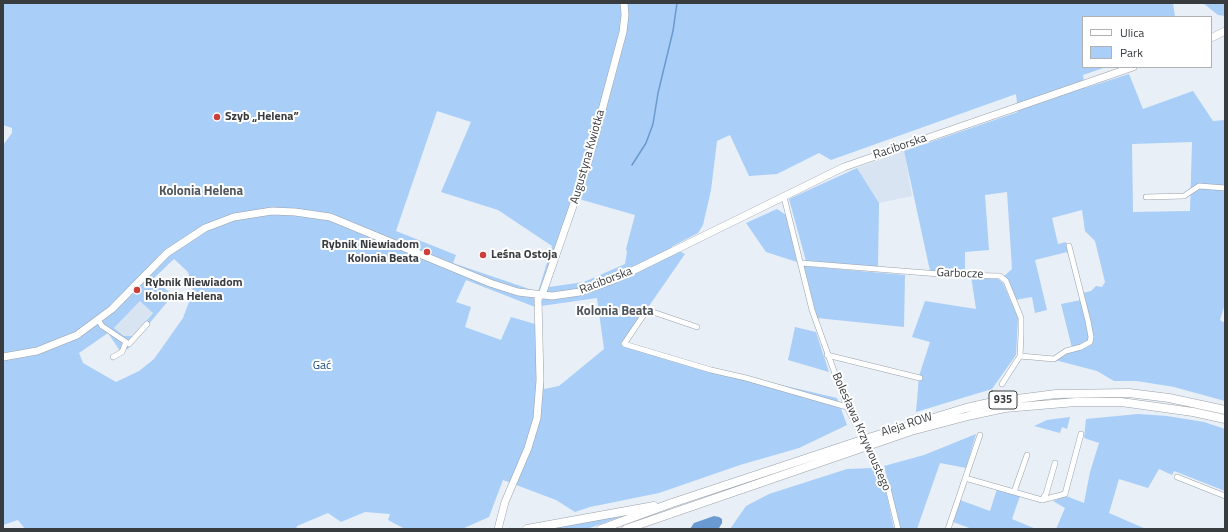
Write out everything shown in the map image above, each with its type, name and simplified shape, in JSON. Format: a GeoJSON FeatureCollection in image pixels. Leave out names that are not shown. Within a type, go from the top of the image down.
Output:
{"type":"FeatureCollection","features":[{"type":"Feature","properties":{"kind":"main road","name":"Augustyna Kwiotka"},"geometry":{"type":"LineString","coordinates":[[509,493],[528,448],[538,412],[540,380],[538,308],[540,295],[583,180],[623,32],[625,15],[624,3]]}},
{"type":"Feature","properties":{"kind":"main road"},"geometry":{"type":"LineString","coordinates":[[1212,38],[1225,31]]}},
{"type":"Feature","properties":{"kind":"main road","name":"Raciborska"},"geometry":{"type":"LineString","coordinates":[[3,357],[49,348],[77,335],[99,321],[162,258],[188,237],[217,222],[248,214],[272,211],[295,212],[330,217],[490,283],[518,292],[540,295],[570,294],[603,284],[844,168],[1131,68]]}},
{"type":"Feature","properties":{"kind":"main road","name":"Aleja ROW"},"geometry":{"type":"LineString","coordinates":[[601,529],[672,503],[936,416],[993,402],[1056,394],[1129,394],[1169,398],[1225,410]]}},
{"type":"Feature","properties":{"kind":"main road","name":"Aleja ROW"},"geometry":{"type":"LineString","coordinates":[[626,529],[662,515],[911,431],[1005,408],[1076,402],[1121,402],[1180,410],[1225,419]]}},
{"type":"Feature","properties":{"kind":"main road"},"geometry":{"type":"LineString","coordinates":[[498,529],[509,493]]}},
{"type":"Feature","properties":{"kind":"main road"},"geometry":{"type":"LineString","coordinates":[[503,529],[509,493]]}},
{"type":"Feature","properties":{"kind":"main road"},"geometry":{"type":"LineString","coordinates":[[527,529],[672,503]]}},
{"type":"Feature","properties":{"kind":"main road"},"geometry":{"type":"LineString","coordinates":[[638,529],[662,515]]}},
{"type":"Feature","properties":{"kind":"street"},"geometry":{"type":"LineString","coordinates":[[1146,197],[1184,196],[1199,186],[1225,188]]}},
{"type":"Feature","properties":{"kind":"street","name":"Bolesława Krzywoustego"},"geometry":{"type":"LineString","coordinates":[[784,197],[812,310],[827,355],[847,407],[888,488],[898,529]]}},
{"type":"Feature","properties":{"kind":"street"},"geometry":{"type":"LineString","coordinates":[[1002,384],[1020,356],[1054,359],[1066,351],[1081,347],[1090,342],[1091,337],[1088,321],[1069,246]]}},
{"type":"Feature","properties":{"kind":"street","name":"Garbocze"},"geometry":{"type":"LineString","coordinates":[[801,263],[952,275],[1000,276],[1006,281],[1021,318],[1020,356]]}},
{"type":"Feature","properties":{"kind":"street"},"geometry":{"type":"LineString","coordinates":[[697,327],[647,310],[624,344],[711,370],[746,378],[847,407]]}},
{"type":"Feature","properties":{"kind":"street"},"geometry":{"type":"LineString","coordinates":[[99,321],[102,326],[129,344],[147,324]]}},
{"type":"Feature","properties":{"kind":"street"},"geometry":{"type":"LineString","coordinates":[[113,357],[122,352],[126,342]]}},
{"type":"Feature","properties":{"kind":"street"},"geometry":{"type":"LineString","coordinates":[[827,355],[920,378]]}},
{"type":"Feature","properties":{"kind":"street"},"geometry":{"type":"LineString","coordinates":[[965,478],[1042,500],[1064,494],[1081,434]]}},
{"type":"Feature","properties":{"kind":"street"},"geometry":{"type":"LineString","coordinates":[[948,529],[980,435]]}},
{"type":"Feature","properties":{"kind":"street"},"geometry":{"type":"LineString","coordinates":[[1014,492],[1027,455]]}},
{"type":"Feature","properties":{"kind":"street"},"geometry":{"type":"LineString","coordinates":[[1042,500],[1046,494],[1055,463]]}},
{"type":"Feature","properties":{"kind":"street"},"geometry":{"type":"LineString","coordinates":[[1177,477],[1225,496]]}},
{"type":"Feature","properties":{"kind":"shaded area"},"geometry":{"type":"Polygon","coordinates":[[[904,151],[912,196],[879,203],[857,168],[904,151]]]}},
{"type":"Feature","properties":{"kind":"shaded area"},"geometry":{"type":"Polygon","coordinates":[[[140,301],[153,312],[133,336],[124,336],[114,328],[140,301]]]}},
{"type":"Feature","properties":{"kind":"shaded area"},"geometry":{"type":"Polygon","coordinates":[[[714,516],[722,519],[722,523],[719,528],[690,529],[694,523],[714,516]]]}},
{"type":"Feature","properties":{"kind":"green space","name":"Gać"},"geometry":{"type":"Polygon","coordinates":[[[3,3],[1173,3],[1175,16],[1082,16],[1082,68],[1103,68],[1083,75],[1085,88],[1129,74],[1143,109],[1193,91],[1213,121],[1225,120],[1225,304],[1220,320],[1225,323],[1225,401],[1174,387],[1137,381],[1114,381],[1097,371],[1055,360],[1091,341],[1093,335],[1083,293],[1091,291],[1096,286],[1102,287],[1105,282],[1095,241],[1085,231],[1082,210],[1052,218],[1058,244],[1066,242],[1071,261],[1067,252],[1035,260],[1047,310],[1035,313],[1032,297],[1015,300],[1004,276],[1012,269],[1007,192],[985,195],[989,250],[965,252],[965,272],[930,271],[904,151],[1018,112],[1016,94],[831,160],[819,153],[777,174],[749,176],[730,135],[717,141],[711,190],[703,225],[698,233],[671,247],[685,254],[622,345],[716,374],[745,380],[752,378],[837,398],[847,425],[799,448],[740,465],[659,493],[590,507],[575,512],[556,500],[503,480],[489,517],[462,529],[405,529],[388,520],[390,514],[365,512],[341,522],[328,513],[297,526],[296,529],[25,529],[18,520],[3,525],[3,145],[12,133],[12,128],[3,125],[3,3]],[[437,111],[396,231],[456,255],[453,263],[538,292],[552,246],[498,210],[441,192],[471,122],[437,111]],[[1192,142],[1132,144],[1133,212],[1190,211],[1192,142]],[[579,199],[549,287],[584,282],[625,264],[626,249],[635,215],[579,199]],[[174,259],[153,279],[173,295],[128,349],[120,351],[108,333],[79,353],[83,363],[116,382],[139,371],[154,359],[183,318],[193,291],[188,272],[174,259]],[[466,280],[456,302],[471,307],[465,327],[501,340],[511,317],[535,324],[535,307],[466,280]],[[597,298],[541,306],[544,389],[559,386],[604,349],[597,298]],[[140,301],[114,328],[124,336],[133,336],[153,313],[140,301]]]}},
{"type":"Feature","properties":{"kind":"green space"},"geometry":{"type":"Polygon","coordinates":[[[1203,3],[1225,3],[1225,16],[1218,15],[1203,3]]]}},
{"type":"Feature","properties":{"kind":"green space"},"geometry":{"type":"Polygon","coordinates":[[[857,168],[879,203],[878,268],[806,261],[789,199],[857,168]]]}},
{"type":"Feature","properties":{"kind":"green space"},"geometry":{"type":"Polygon","coordinates":[[[777,209],[786,215],[797,262],[766,252],[746,223],[777,209]]]}},
{"type":"Feature","properties":{"kind":"green space"},"geometry":{"type":"Polygon","coordinates":[[[804,266],[905,275],[904,327],[817,318],[804,266]]]}},
{"type":"Feature","properties":{"kind":"green space"},"geometry":{"type":"Polygon","coordinates":[[[971,276],[998,279],[1003,283],[1018,318],[1016,355],[992,389],[916,412],[919,376],[930,342],[912,337],[925,301],[976,309],[971,276]]]}},
{"type":"Feature","properties":{"kind":"green space"},"geometry":{"type":"Polygon","coordinates":[[[1081,300],[1089,335],[1088,341],[1072,348],[1061,304],[1081,300]]]}},
{"type":"Feature","properties":{"kind":"green space"},"geometry":{"type":"Polygon","coordinates":[[[795,327],[816,332],[829,372],[788,360],[795,327]]]}},
{"type":"Feature","properties":{"kind":"green space"},"geometry":{"type":"Polygon","coordinates":[[[1138,414],[1167,416],[1204,422],[1225,429],[1225,491],[1174,471],[1172,475],[1159,469],[1148,488],[1119,479],[1109,513],[1146,529],[1056,529],[1065,508],[1053,501],[1066,496],[1084,503],[1090,472],[1099,443],[1084,438],[1086,419],[1138,414]]]}},
{"type":"Feature","properties":{"kind":"green space"},"geometry":{"type":"Polygon","coordinates":[[[1070,417],[1067,429],[1062,427],[1060,433],[1034,426],[1047,420],[1070,417]]]}},
{"type":"Feature","properties":{"kind":"green space"},"geometry":{"type":"Polygon","coordinates":[[[976,434],[966,468],[940,463],[917,529],[901,529],[884,466],[924,455],[976,434]]]}},
{"type":"Feature","properties":{"kind":"green space"},"geometry":{"type":"Polygon","coordinates":[[[872,468],[885,487],[894,529],[730,529],[746,506],[769,494],[847,469],[872,468]]]}},
{"type":"Feature","properties":{"kind":"green space"},"geometry":{"type":"Polygon","coordinates":[[[997,489],[1020,496],[1012,519],[1036,529],[972,529],[953,522],[960,500],[990,511],[997,489]]]}},
{"type":"Feature","properties":{"kind":"green space"},"geometry":{"type":"Polygon","coordinates":[[[639,510],[587,529],[539,529],[639,510]]]}},
{"type":"Feature","properties":{"kind":"waterway"},"geometry":{"type":"LineString","coordinates":[[632,165],[646,143],[653,124],[658,93],[673,31],[677,3]]}},
{"type":"Feature","properties":{"kind":"place","name":"Szyb „Helena”"},"geometry":{"type":"Point","coordinates":[217,117]}},
{"type":"Feature","properties":{"kind":"place","name":"Rybnik Niewiadom Kolonia Beata"},"geometry":{"type":"Point","coordinates":[427,252]}},
{"type":"Feature","properties":{"kind":"place","name":"Leśna Ostoja"},"geometry":{"type":"Point","coordinates":[483,255]}},
{"type":"Feature","properties":{"kind":"place","name":"Rybnik Niewiadom Kolonia Helena"},"geometry":{"type":"Point","coordinates":[137,290]}},
{"type":"Feature","properties":{"kind":"district","name":"Kolonia Helena"},"geometry":{"type":"Point","coordinates":[201,192]}},
{"type":"Feature","properties":{"kind":"district","name":"Kolonia Beata"},"geometry":{"type":"Point","coordinates":[615,312]}}]}
